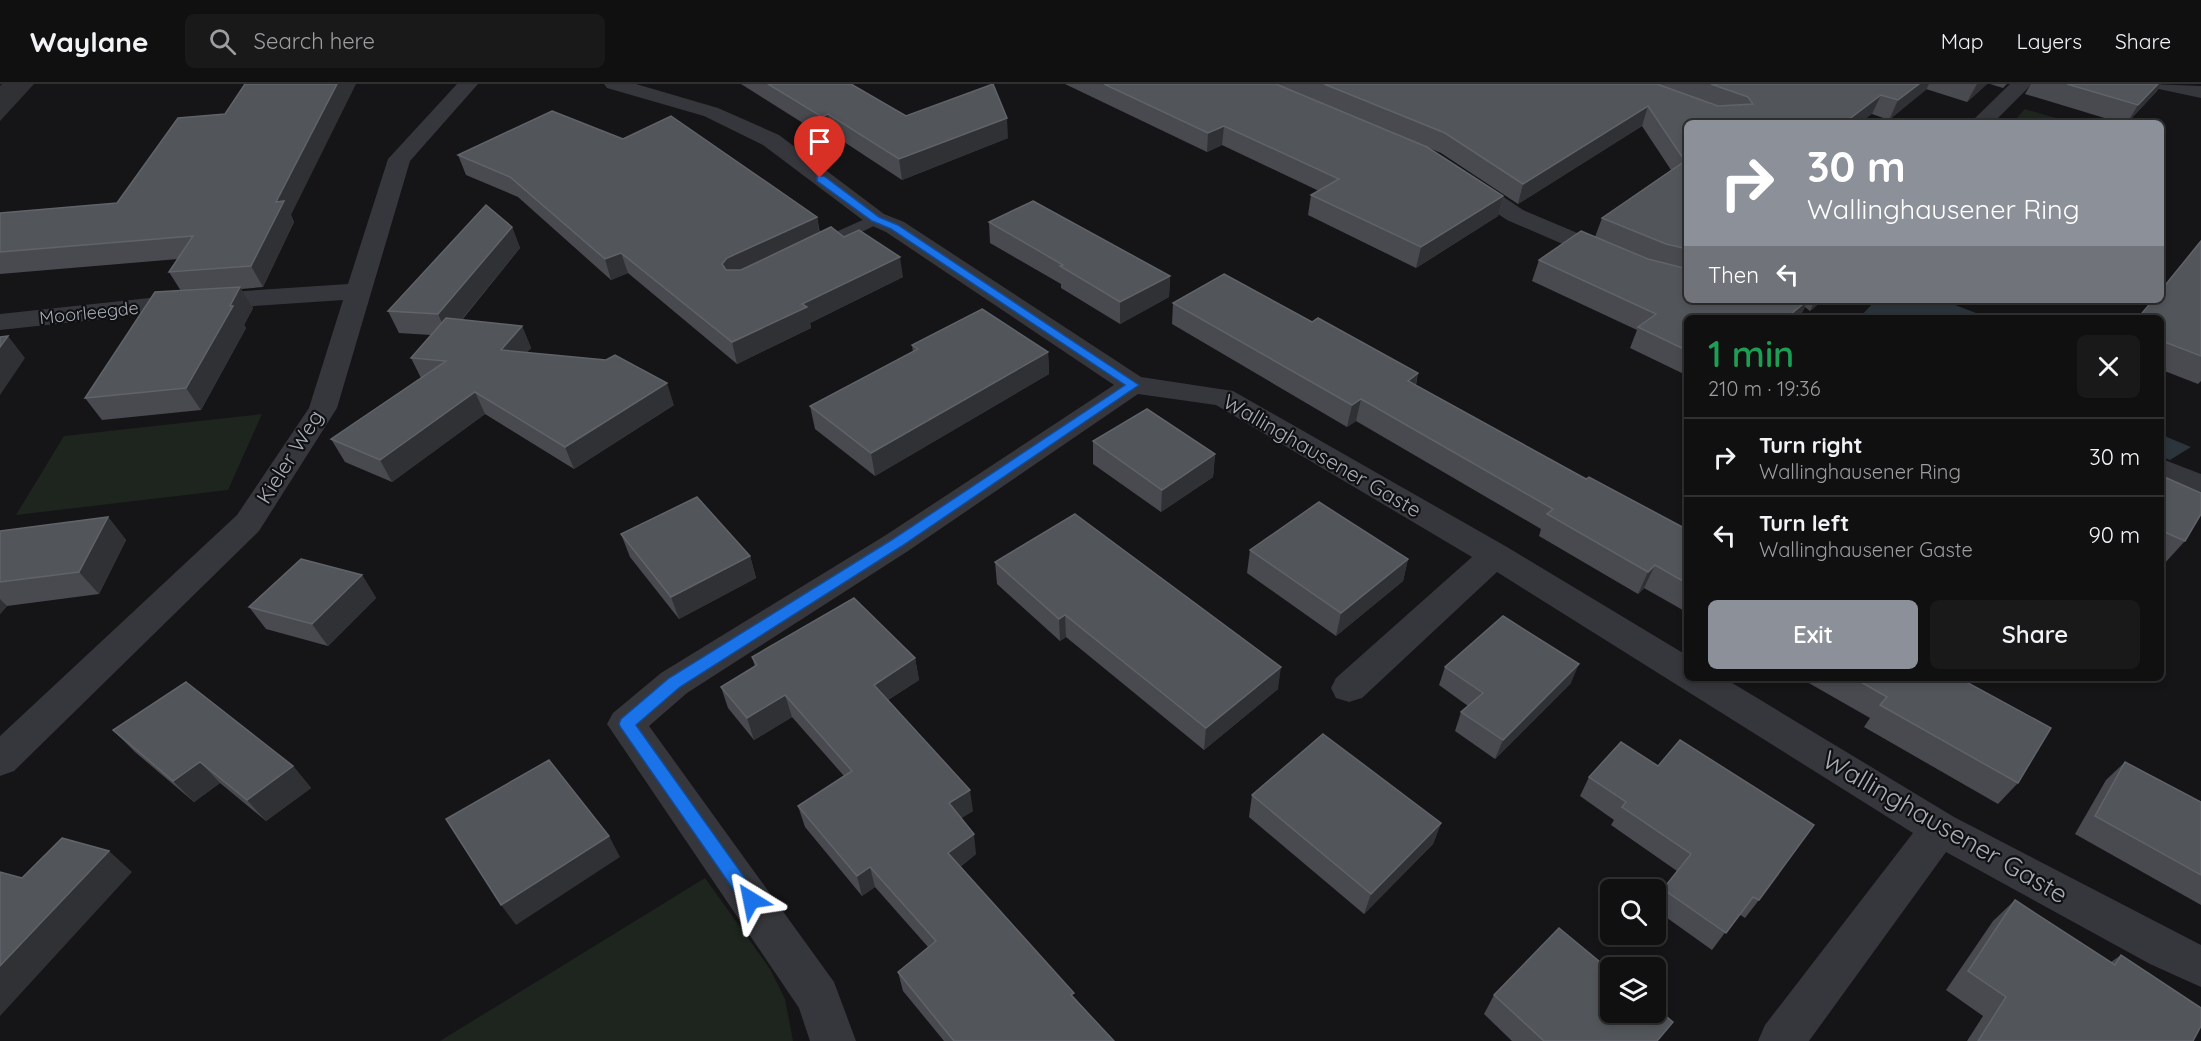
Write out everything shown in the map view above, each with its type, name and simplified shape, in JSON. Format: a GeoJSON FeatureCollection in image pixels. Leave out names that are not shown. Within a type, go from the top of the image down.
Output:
{"type":"FeatureCollection","features":[{"type":"Feature","properties":{"kind":"street","name":"Kieler Weg"},"geometry":{"type":"LineString","coordinates":[[0,760],[248,523],[323,408],[399,159],[468,84]]}},
{"type":"Feature","properties":{"kind":"street","name":"Wallinghausener Gaste"},"geometry":{"type":"LineString","coordinates":[[614,84],[711,112],[771,140],[876,219],[894,227],[1133,385],[1223,396],[1495,555],[1684,672]]}},
{"type":"Feature","properties":{"kind":"street"},"geometry":{"type":"LineString","coordinates":[[1984,120],[2022,84]]}},
{"type":"Feature","properties":{"kind":"street"},"geometry":{"type":"LineString","coordinates":[[2160,84],[2201,92]]}},
{"type":"Feature","properties":{"kind":"street"},"geometry":{"type":"LineString","coordinates":[[1441,166],[1515,214],[1650,273],[1684,281]]}},
{"type":"Feature","properties":{"kind":"street","name":"Moorleegde"},"geometry":{"type":"LineString","coordinates":[[0,322],[168,304],[358,291]]}},
{"type":"Feature","properties":{"kind":"street"},"geometry":{"type":"LineString","coordinates":[[833,1041],[818,997],[626,724],[674,683],[897,543],[1133,385]]}},
{"type":"Feature","properties":{"kind":"street"},"geometry":{"type":"LineString","coordinates":[[2164,471],[2201,486]]}},
{"type":"Feature","properties":{"kind":"street"},"geometry":{"type":"LineString","coordinates":[[1349,688],[1495,555]]}},
{"type":"Feature","properties":{"kind":"street","name":"Wallinghausener Gaste"},"geometry":{"type":"LineString","coordinates":[[1700,681],[1940,829],[2165,950],[2201,966]]}},
{"type":"Feature","properties":{"kind":"street"},"geometry":{"type":"LineString","coordinates":[[1781,1041],[1940,829]]}},
{"type":"Feature","properties":{"kind":"lane"},"geometry":{"type":"LineString","coordinates":[[802,254],[876,219]]}},
{"type":"Feature","properties":{"kind":"shaded area"},"geometry":{"type":"Polygon","coordinates":[[[2025,109],[2063,120],[2015,120],[2025,109]]]}},
{"type":"Feature","properties":{"kind":"shaded area"},"geometry":{"type":"Polygon","coordinates":[[[1873,303],[1950,303],[1981,315],[1862,315],[1873,303]]]}},
{"type":"Feature","properties":{"kind":"shaded area"},"geometry":{"type":"Polygon","coordinates":[[[262,414],[228,490],[16,515],[64,436],[262,414]]]}},
{"type":"Feature","properties":{"kind":"shaded area"},"geometry":{"type":"Polygon","coordinates":[[[2164,436],[2191,447],[2170,460],[2164,458],[2164,436]]]}},
{"type":"Feature","properties":{"kind":"shaded area"},"geometry":{"type":"Polygon","coordinates":[[[705,878],[770,969],[785,999],[793,1041],[440,1041],[705,878]]]}},
{"type":"Feature","properties":{"kind":"building"},"geometry":{"type":"Polygon","coordinates":[[[245,84],[337,84],[276,202],[284,201],[251,266],[169,272],[193,236],[0,252],[0,213],[117,203],[178,118],[225,114],[245,84]]]}},
{"type":"Feature","properties":{"kind":"building"},"geometry":{"type":"Polygon","coordinates":[[[768,84],[851,84],[906,116],[993,84],[1007,118],[899,159],[828,114],[822,117],[768,84]]]}},
{"type":"Feature","properties":{"kind":"building"},"geometry":{"type":"Polygon","coordinates":[[[1104,84],[1276,84],[1427,147],[1503,196],[1421,247],[1311,195],[1339,179],[1224,126],[1208,133],[1104,84]]]}},
{"type":"Feature","properties":{"kind":"building"},"geometry":{"type":"Polygon","coordinates":[[[1324,84],[1657,84],[1718,106],[1753,104],[1748,97],[1711,84],[1919,84],[1898,100],[1881,95],[1848,120],[1684,120],[1684,160],[1648,106],[1523,184],[1445,133],[1324,84]]]}},
{"type":"Feature","properties":{"kind":"building"},"geometry":{"type":"Polygon","coordinates":[[[2067,84],[2158,84],[2138,105],[2067,84]]]}},
{"type":"Feature","properties":{"kind":"building"},"geometry":{"type":"Polygon","coordinates":[[[552,111],[623,139],[671,116],[817,217],[727,258],[722,264],[726,270],[741,270],[831,227],[844,237],[859,230],[900,257],[802,304],[807,307],[732,342],[621,253],[605,259],[510,177],[458,155],[552,111]]]}},
{"type":"Feature","properties":{"kind":"building"},"geometry":{"type":"Polygon","coordinates":[[[1684,162],[1684,248],[1666,244],[1602,218],[1684,162]]]}},
{"type":"Feature","properties":{"kind":"building"},"geometry":{"type":"Polygon","coordinates":[[[1033,201],[1170,276],[1120,302],[1060,266],[1063,265],[989,222],[1033,201]]]}},
{"type":"Feature","properties":{"kind":"building"},"geometry":{"type":"Polygon","coordinates":[[[486,205],[512,227],[438,314],[388,311],[486,205]]]}},
{"type":"Feature","properties":{"kind":"building"},"geometry":{"type":"Polygon","coordinates":[[[1581,231],[1648,259],[1684,268],[1684,303],[1804,303],[1790,315],[1684,315],[1684,349],[1638,327],[1656,314],[1539,260],[1581,231]]]}},
{"type":"Feature","properties":{"kind":"building"},"geometry":{"type":"Polygon","coordinates":[[[2201,241],[2201,356],[2164,342],[2164,315],[2140,315],[2150,303],[2164,303],[2164,287],[2201,241]]]}},
{"type":"Feature","properties":{"kind":"building"},"geometry":{"type":"Polygon","coordinates":[[[1224,274],[1312,322],[1318,318],[1418,373],[1408,381],[1586,479],[1589,477],[1684,528],[1684,582],[1655,565],[1648,572],[1547,514],[1553,509],[1361,399],[1352,405],[1173,303],[1224,274]]]}},
{"type":"Feature","properties":{"kind":"building"},"geometry":{"type":"Polygon","coordinates":[[[240,287],[230,306],[233,306],[186,388],[85,398],[155,292],[240,287]]]}},
{"type":"Feature","properties":{"kind":"building"},"geometry":{"type":"Polygon","coordinates":[[[982,309],[1048,352],[871,453],[810,406],[918,349],[912,345],[982,309]]]}},
{"type":"Feature","properties":{"kind":"building"},"geometry":{"type":"Polygon","coordinates":[[[446,318],[522,326],[501,350],[606,360],[615,355],[667,383],[565,447],[475,392],[380,460],[331,439],[446,361],[411,358],[446,318]]]}},
{"type":"Feature","properties":{"kind":"building"},"geometry":{"type":"Polygon","coordinates":[[[8,336],[0,347],[0,337],[8,336]]]}},
{"type":"Feature","properties":{"kind":"building"},"geometry":{"type":"Polygon","coordinates":[[[1147,409],[1215,454],[1162,490],[1093,441],[1147,409]]]}},
{"type":"Feature","properties":{"kind":"building"},"geometry":{"type":"Polygon","coordinates":[[[2164,477],[2201,493],[2201,514],[2185,541],[2164,532],[2164,477]]]}},
{"type":"Feature","properties":{"kind":"building"},"geometry":{"type":"Polygon","coordinates":[[[697,497],[750,556],[671,597],[621,534],[697,497]]]}},
{"type":"Feature","properties":{"kind":"building"},"geometry":{"type":"Polygon","coordinates":[[[1319,502],[1408,559],[1341,613],[1250,550],[1319,502]]]}},
{"type":"Feature","properties":{"kind":"building"},"geometry":{"type":"Polygon","coordinates":[[[1075,514],[1281,667],[1206,728],[1065,615],[1059,619],[995,562],[1075,514]]]}},
{"type":"Feature","properties":{"kind":"building"},"geometry":{"type":"Polygon","coordinates":[[[108,517],[79,572],[0,582],[0,531],[108,517]]]}},
{"type":"Feature","properties":{"kind":"building"},"geometry":{"type":"Polygon","coordinates":[[[301,559],[362,575],[312,624],[249,607],[301,559]]]}},
{"type":"Feature","properties":{"kind":"building"},"geometry":{"type":"Polygon","coordinates":[[[854,598],[915,658],[874,685],[970,790],[949,803],[974,834],[948,853],[1114,1041],[954,1041],[898,972],[936,941],[870,867],[857,876],[798,806],[852,771],[785,695],[747,718],[721,687],[757,665],[752,657],[854,598]]]}},
{"type":"Feature","properties":{"kind":"building"},"geometry":{"type":"Polygon","coordinates":[[[1503,616],[1579,664],[1503,740],[1461,712],[1483,693],[1445,667],[1503,616]]]}},
{"type":"Feature","properties":{"kind":"building"},"geometry":{"type":"Polygon","coordinates":[[[1859,681],[1965,681],[2051,728],[2018,783],[1880,705],[1887,697],[1859,681]]]}},
{"type":"Feature","properties":{"kind":"building"},"geometry":{"type":"Polygon","coordinates":[[[186,682],[293,766],[247,800],[200,762],[173,781],[113,730],[186,682]]]}},
{"type":"Feature","properties":{"kind":"building"},"geometry":{"type":"Polygon","coordinates":[[[1323,734],[1441,823],[1371,894],[1252,795],[1323,734]]]}},
{"type":"Feature","properties":{"kind":"building"},"geometry":{"type":"Polygon","coordinates":[[[1680,740],[1814,825],[1759,900],[1753,897],[1726,933],[1666,891],[1666,885],[1691,854],[1622,807],[1626,802],[1589,777],[1621,742],[1658,766],[1680,740]]]}},
{"type":"Feature","properties":{"kind":"building"},"geometry":{"type":"Polygon","coordinates":[[[549,760],[609,836],[501,905],[446,819],[549,760]]]}},
{"type":"Feature","properties":{"kind":"building"},"geometry":{"type":"Polygon","coordinates":[[[2125,762],[2201,802],[2201,875],[2095,816],[2125,762]]]}},
{"type":"Feature","properties":{"kind":"building"},"geometry":{"type":"Polygon","coordinates":[[[62,838],[109,851],[0,966],[0,872],[22,878],[62,838]]]}},
{"type":"Feature","properties":{"kind":"building"},"geometry":{"type":"Polygon","coordinates":[[[2015,900],[2115,965],[2121,955],[2201,1008],[2201,1026],[2193,1041],[1978,1041],[2006,997],[1968,971],[2015,900]]]}},
{"type":"Feature","properties":{"kind":"building"},"geometry":{"type":"Polygon","coordinates":[[[1559,928],[1600,962],[1600,1023],[1666,1023],[1666,1016],[1673,1022],[1657,1041],[1544,1041],[1494,995],[1559,928]]]}},
{"type":"Feature","properties":{"kind":"route"},"geometry":{"type":"LineString","coordinates":[[751,900],[626,724],[674,683],[897,543],[1133,385],[894,227],[876,219],[820,178]]}}]}
